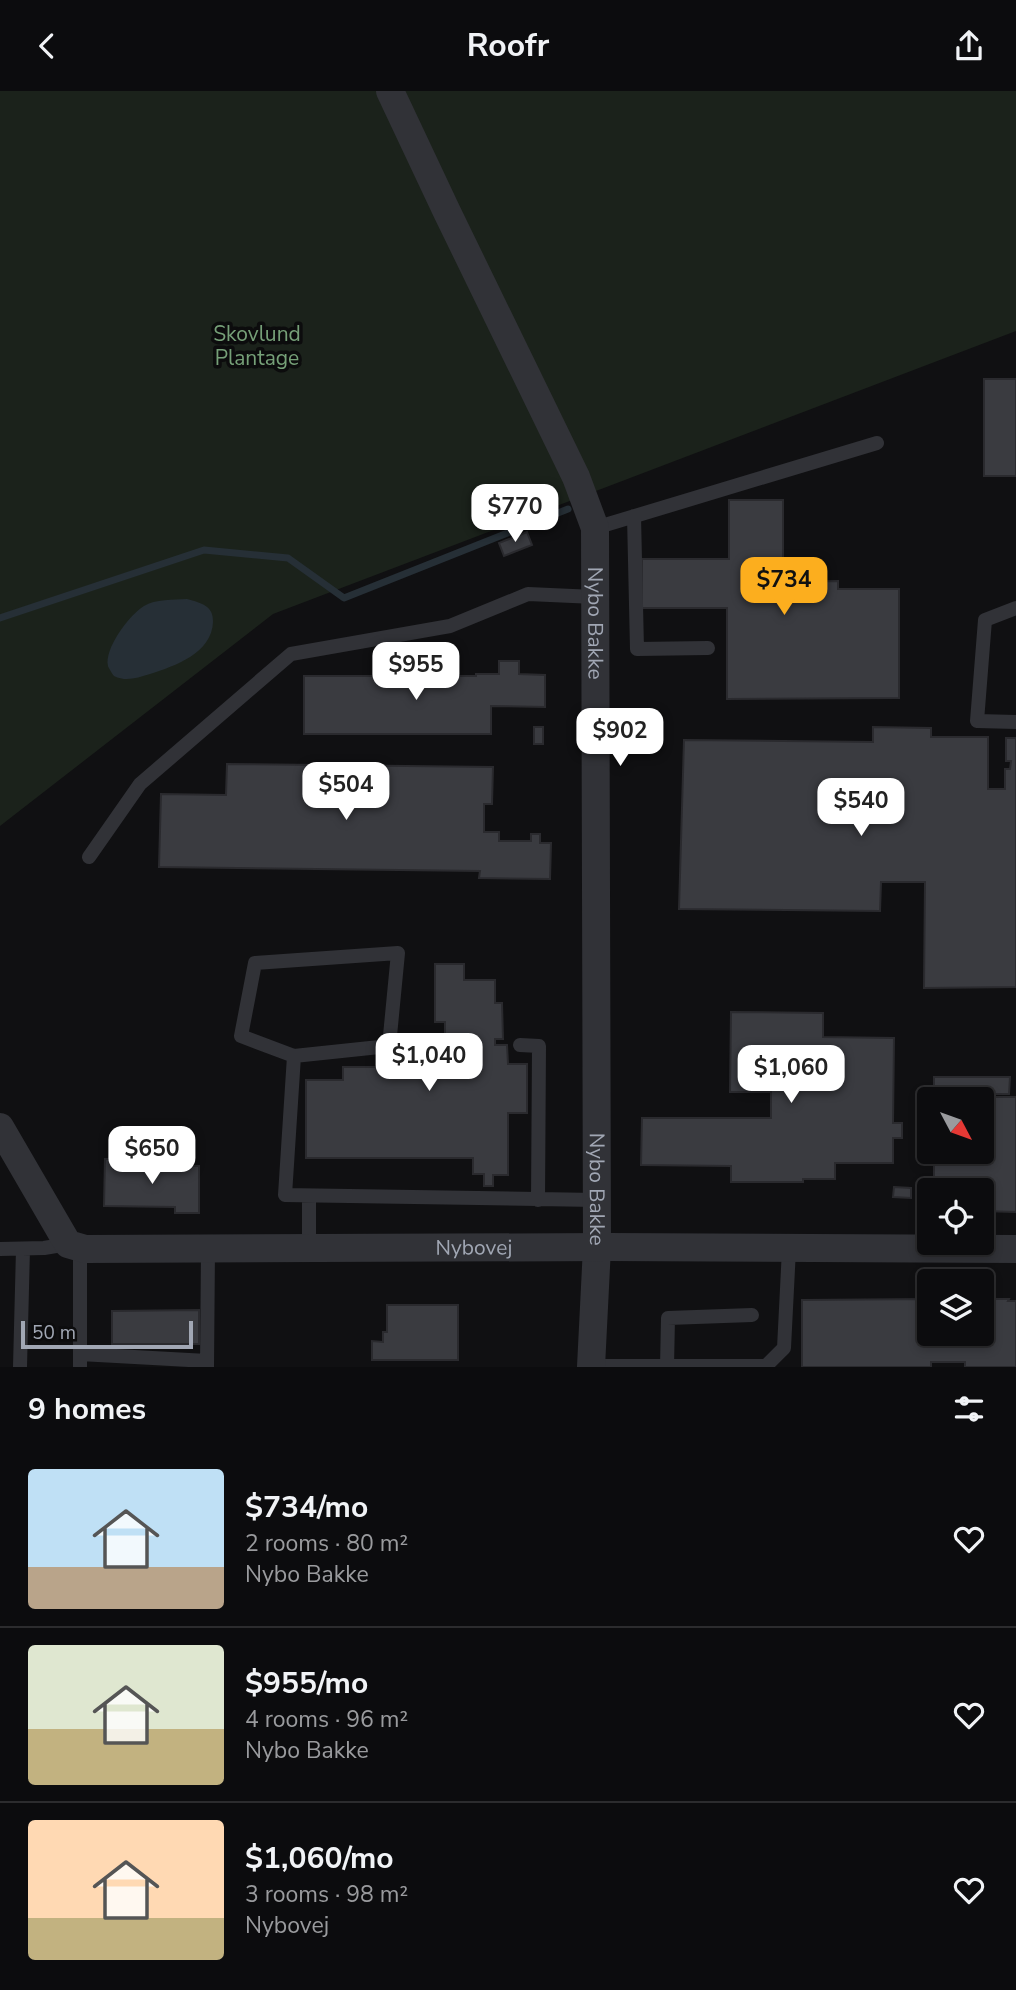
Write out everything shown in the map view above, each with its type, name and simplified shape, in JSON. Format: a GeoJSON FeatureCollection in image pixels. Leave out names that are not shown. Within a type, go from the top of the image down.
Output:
{"type":"FeatureCollection","features":[{"type":"Feature","properties":{"kind":"street","name":"Nybo Bakke"},"geometry":{"type":"LineString","coordinates":[[390,91],[576,477],[595,528],[597,1247],[591,1366]]}},
{"type":"Feature","properties":{"kind":"street"},"geometry":{"type":"LineString","coordinates":[[0,1126],[74,1246]]}},
{"type":"Feature","properties":{"kind":"street","name":"Nybovej"},"geometry":{"type":"LineString","coordinates":[[74,1246],[208,1249],[1016,1249]]}},
{"type":"Feature","properties":{"kind":"lane"},"geometry":{"type":"LineString","coordinates":[[595,528],[877,443]]}},
{"type":"Feature","properties":{"kind":"lane"},"geometry":{"type":"LineString","coordinates":[[634,516],[637,649],[708,648]]}},
{"type":"Feature","properties":{"kind":"lane"},"geometry":{"type":"LineString","coordinates":[[89,856],[140,784],[291,654],[450,627],[528,594],[595,597]]}},
{"type":"Feature","properties":{"kind":"lane"},"geometry":{"type":"LineString","coordinates":[[1016,608],[985,620],[977,722],[1016,722]]}},
{"type":"Feature","properties":{"kind":"lane"},"geometry":{"type":"LineString","coordinates":[[398,953],[389,1046],[293,1056],[241,1036],[255,963],[398,953]]}},
{"type":"Feature","properties":{"kind":"lane"},"geometry":{"type":"LineString","coordinates":[[520,1045],[539,1046],[538,1200]]}},
{"type":"Feature","properties":{"kind":"lane"},"geometry":{"type":"LineString","coordinates":[[293,1056],[285,1195],[596,1200]]}},
{"type":"Feature","properties":{"kind":"lane"},"geometry":{"type":"LineString","coordinates":[[309,1196],[309,1248]]}},
{"type":"Feature","properties":{"kind":"lane"},"geometry":{"type":"LineString","coordinates":[[0,1249],[74,1246],[80,1360],[207,1364],[208,1249]]}},
{"type":"Feature","properties":{"kind":"lane"},"geometry":{"type":"LineString","coordinates":[[20,1367],[23,1249]]}},
{"type":"Feature","properties":{"kind":"lane"},"geometry":{"type":"LineString","coordinates":[[591,1366],[766,1366],[784,1348],[789,1249]]}},
{"type":"Feature","properties":{"kind":"lane"},"geometry":{"type":"LineString","coordinates":[[666,1366],[668,1318],[752,1315]]}},
{"type":"Feature","properties":{"kind":"green space","name":"Skovlund Plantage"},"geometry":{"type":"Polygon","coordinates":[[[0,91],[1016,91],[1016,331],[273,614],[0,826],[0,91]]]}},
{"type":"Feature","properties":{"kind":"shaded area"},"geometry":{"type":"Polygon","coordinates":[[[187,599],[205,606],[212,616],[211,633],[199,650],[170,667],[136,678],[114,676],[108,666],[110,651],[131,617],[144,606],[154,602],[187,599]]]}},
{"type":"Feature","properties":{"kind":"building"},"geometry":{"type":"Polygon","coordinates":[[[984,379],[1016,379],[1016,476],[984,476],[984,379]]]}},
{"type":"Feature","properties":{"kind":"building"},"geometry":{"type":"Polygon","coordinates":[[[729,500],[783,500],[783,582],[838,581],[838,589],[899,589],[899,698],[727,699],[727,608],[642,608],[642,559],[729,559],[729,500]]]}},
{"type":"Feature","properties":{"kind":"building"},"geometry":{"type":"Polygon","coordinates":[[[527,532],[532,545],[504,556],[499,543],[527,532]]]}},
{"type":"Feature","properties":{"kind":"building"},"geometry":{"type":"Polygon","coordinates":[[[499,661],[519,661],[519,674],[545,675],[545,707],[491,706],[491,734],[304,734],[304,676],[476,676],[499,674],[499,661]]]}},
{"type":"Feature","properties":{"kind":"building"},"geometry":{"type":"Polygon","coordinates":[[[534,727],[543,727],[543,744],[534,744],[534,727]]]}},
{"type":"Feature","properties":{"kind":"building"},"geometry":{"type":"Polygon","coordinates":[[[873,727],[931,728],[931,737],[988,737],[988,789],[1005,789],[1005,769],[1010,769],[1011,761],[1006,761],[1006,738],[1016,738],[1016,987],[924,988],[925,882],[881,882],[880,911],[679,909],[684,740],[873,742],[873,727]]]}},
{"type":"Feature","properties":{"kind":"building"},"geometry":{"type":"Polygon","coordinates":[[[227,764],[493,767],[492,804],[484,804],[484,832],[499,832],[499,841],[531,841],[531,834],[540,834],[540,843],[551,843],[550,879],[479,878],[480,871],[159,867],[161,794],[226,795],[227,764]]]}},
{"type":"Feature","properties":{"kind":"building"},"geometry":{"type":"Polygon","coordinates":[[[435,964],[464,964],[464,980],[495,980],[495,1003],[502,1003],[503,1039],[495,1039],[495,1045],[507,1045],[508,1064],[527,1064],[527,1113],[508,1113],[508,1175],[493,1175],[493,1186],[484,1186],[484,1174],[473,1174],[473,1158],[306,1158],[306,1080],[343,1080],[343,1067],[445,1067],[445,1022],[435,1022],[435,964]]]}},
{"type":"Feature","properties":{"kind":"building"},"geometry":{"type":"Polygon","coordinates":[[[731,1012],[823,1013],[823,1037],[894,1038],[893,1123],[902,1123],[902,1138],[893,1138],[893,1163],[835,1163],[835,1179],[803,1179],[803,1182],[731,1182],[731,1166],[641,1165],[642,1118],[771,1118],[771,1092],[730,1092],[731,1012]]]}},
{"type":"Feature","properties":{"kind":"building"},"geometry":{"type":"Polygon","coordinates":[[[934,1077],[1010,1077],[1009,1094],[994,1094],[994,1087],[934,1087],[934,1077]]]}},
{"type":"Feature","properties":{"kind":"building"},"geometry":{"type":"Polygon","coordinates":[[[994,1097],[1016,1097],[1016,1212],[994,1211],[994,1178],[934,1178],[934,1164],[994,1164],[994,1097]]]}},
{"type":"Feature","properties":{"kind":"building"},"geometry":{"type":"Polygon","coordinates":[[[105,1159],[135,1159],[135,1169],[163,1169],[163,1165],[199,1166],[199,1213],[175,1213],[175,1207],[104,1206],[105,1159]]]}},
{"type":"Feature","properties":{"kind":"building"},"geometry":{"type":"Polygon","coordinates":[[[894,1187],[911,1188],[911,1198],[893,1197],[894,1187]]]}},
{"type":"Feature","properties":{"kind":"building"},"geometry":{"type":"Polygon","coordinates":[[[917,1299],[917,1346],[994,1346],[994,1299],[1016,1301],[1016,1367],[965,1367],[965,1362],[931,1362],[931,1367],[802,1367],[802,1300],[917,1299]]]}},
{"type":"Feature","properties":{"kind":"building"},"geometry":{"type":"Polygon","coordinates":[[[387,1305],[458,1305],[458,1360],[372,1360],[372,1341],[383,1342],[383,1332],[387,1332],[387,1305]]]}},
{"type":"Feature","properties":{"kind":"building"},"geometry":{"type":"Polygon","coordinates":[[[199,1310],[199,1344],[112,1344],[112,1311],[199,1310]]]}},
{"type":"Feature","properties":{"kind":"waterway"},"geometry":{"type":"LineString","coordinates":[[0,618],[204,550],[288,558],[344,598],[568,509]]}}]}
